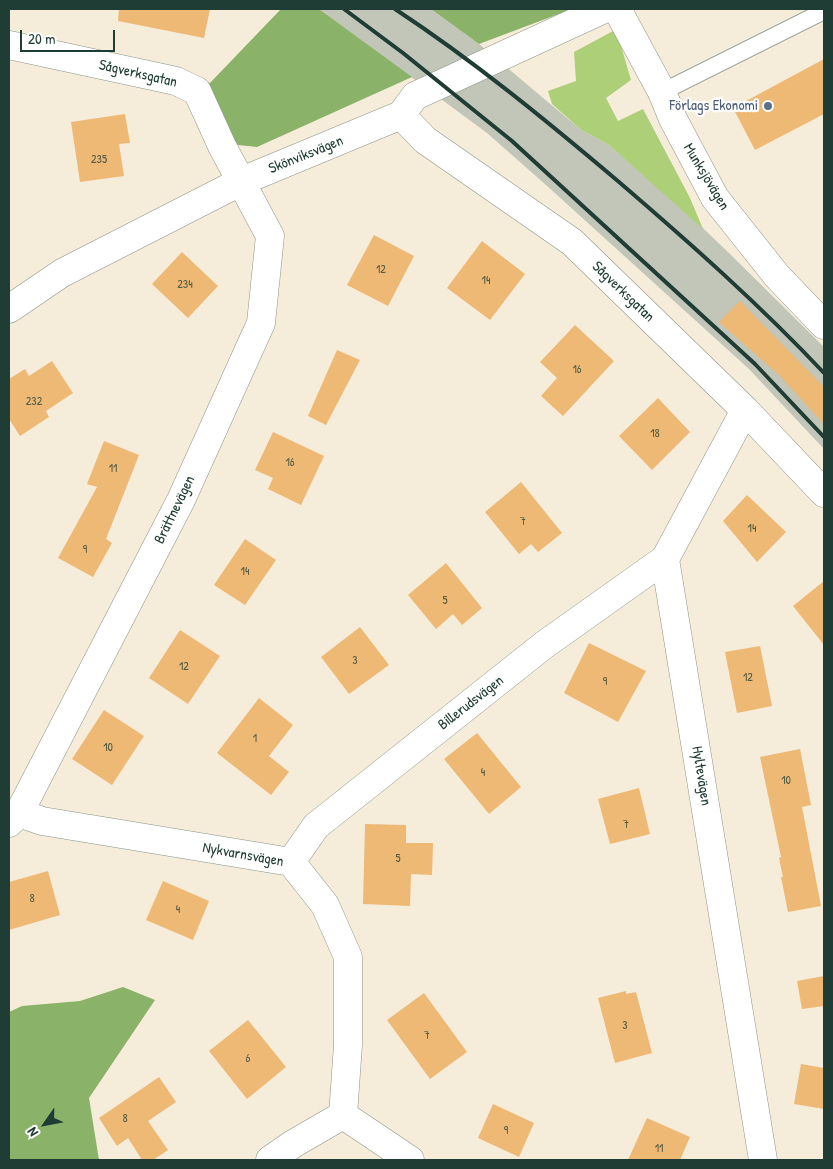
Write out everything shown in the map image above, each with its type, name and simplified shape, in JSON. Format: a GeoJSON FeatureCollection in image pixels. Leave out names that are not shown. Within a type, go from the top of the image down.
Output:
{"type":"FeatureCollection","features":[{"type":"Feature","properties":{"kind":"street","name":"Skönviksvägen"},"geometry":{"type":"LineString","coordinates":[[9,309],[62,273],[242,181],[401,115],[415,96],[604,9]]}},
{"type":"Feature","properties":{"kind":"street","name":"Munksjövägen"},"geometry":{"type":"LineString","coordinates":[[617,9],[662,92],[673,119],[715,198],[778,276],[824,325]]}},
{"type":"Feature","properties":{"kind":"street","name":"Sågverksgatan"},"geometry":{"type":"LineString","coordinates":[[9,45],[176,81],[197,91],[222,146],[242,181]]}},
{"type":"Feature","properties":{"kind":"street","name":"Sågverksgatan"},"geometry":{"type":"LineString","coordinates":[[401,115],[425,140],[572,242],[745,410],[824,493]]}},
{"type":"Feature","properties":{"kind":"street","name":"Brättnevägen"},"geometry":{"type":"LineString","coordinates":[[14,818],[182,500],[261,323],[270,236],[242,181]]}},
{"type":"Feature","properties":{"kind":"street"},"geometry":{"type":"LineString","coordinates":[[665,558],[745,410]]}},
{"type":"Feature","properties":{"kind":"street","name":"Billerudsvägen"},"geometry":{"type":"LineString","coordinates":[[291,862],[316,826],[544,645],[665,558]]}},
{"type":"Feature","properties":{"kind":"street","name":"Hyltevägen"},"geometry":{"type":"LineString","coordinates":[[665,558],[764,1160]]}},
{"type":"Feature","properties":{"kind":"street","name":"Nykvarnsvägen"},"geometry":{"type":"LineString","coordinates":[[14,818],[291,862],[325,906],[348,957],[348,1045],[343,1115]]}},
{"type":"Feature","properties":{"kind":"street"},"geometry":{"type":"LineString","coordinates":[[270,1160],[293,1144],[343,1115],[410,1160]]}},
{"type":"Feature","properties":{"kind":"lane"},"geometry":{"type":"LineString","coordinates":[[662,92],[824,11]]}},
{"type":"Feature","properties":{"kind":"shaded area"},"geometry":{"type":"Polygon","coordinates":[[[319,9],[431,9],[479,44],[580,129],[609,145],[683,209],[824,347],[824,449],[749,369],[487,133],[319,9]]]}},
{"type":"Feature","properties":{"kind":"green space"},"geometry":{"type":"Polygon","coordinates":[[[281,9],[319,9],[412,77],[257,147],[238,145],[220,133],[209,84],[281,9]]]}},
{"type":"Feature","properties":{"kind":"green space"},"geometry":{"type":"Polygon","coordinates":[[[431,9],[572,9],[479,44],[431,9]]]}},
{"type":"Feature","properties":{"kind":"green space"},"geometry":{"type":"Polygon","coordinates":[[[613,31],[619,39],[631,80],[606,98],[618,121],[643,109],[690,198],[703,229],[609,145],[580,129],[552,104],[548,91],[576,81],[574,52],[613,31]]]}},
{"type":"Feature","properties":{"kind":"green space"},"geometry":{"type":"Polygon","coordinates":[[[123,987],[155,1000],[89,1098],[99,1160],[9,1160],[9,1012],[22,1006],[80,1001],[123,987]]]}},
{"type":"Feature","properties":{"kind":"building"},"geometry":{"type":"Polygon","coordinates":[[[119,9],[210,9],[204,38],[118,21],[119,9]]]}},
{"type":"Feature","properties":{"kind":"building"},"geometry":{"type":"Polygon","coordinates":[[[824,59],[824,114],[755,150],[733,108],[824,59]]]}},
{"type":"Feature","properties":{"kind":"building"},"geometry":{"type":"Polygon","coordinates":[[[125,114],[130,143],[119,144],[124,176],[80,182],[71,122],[125,114]]]}},
{"type":"Feature","properties":{"kind":"building"},"geometry":{"type":"Polygon","coordinates":[[[374,235],[414,256],[388,306],[347,285],[374,235]]]}},
{"type":"Feature","properties":{"kind":"building"},"geometry":{"type":"Polygon","coordinates":[[[482,241],[525,274],[490,320],[447,288],[482,241]]]}},
{"type":"Feature","properties":{"kind":"building"},"geometry":{"type":"Polygon","coordinates":[[[182,252],[218,286],[188,318],[152,284],[182,252]]]}},
{"type":"Feature","properties":{"kind":"building"},"geometry":{"type":"Polygon","coordinates":[[[740,301],[824,387],[824,424],[779,375],[719,322],[740,301]]]}},
{"type":"Feature","properties":{"kind":"building"},"geometry":{"type":"Polygon","coordinates":[[[575,325],[614,361],[563,416],[541,396],[557,378],[540,362],[575,325]]]}},
{"type":"Feature","properties":{"kind":"building"},"geometry":{"type":"Polygon","coordinates":[[[337,350],[360,360],[326,425],[308,416],[337,350]]]}},
{"type":"Feature","properties":{"kind":"building"},"geometry":{"type":"Polygon","coordinates":[[[52,361],[73,393],[46,411],[49,417],[20,436],[9,419],[9,379],[25,369],[29,376],[52,361]]]}},
{"type":"Feature","properties":{"kind":"building"},"geometry":{"type":"Polygon","coordinates":[[[658,398],[690,432],[652,470],[619,436],[658,398]]]}},
{"type":"Feature","properties":{"kind":"building"},"geometry":{"type":"Polygon","coordinates":[[[273,432],[324,456],[301,505],[268,489],[273,478],[255,470],[273,432]]]}},
{"type":"Feature","properties":{"kind":"building"},"geometry":{"type":"Polygon","coordinates":[[[104,441],[139,455],[106,539],[112,543],[93,577],[58,558],[97,487],[87,484],[104,441]]]}},
{"type":"Feature","properties":{"kind":"building"},"geometry":{"type":"Polygon","coordinates":[[[521,482],[562,533],[538,552],[531,544],[519,554],[485,512],[521,482]]]}},
{"type":"Feature","properties":{"kind":"building"},"geometry":{"type":"Polygon","coordinates":[[[747,495],[786,532],[757,562],[723,521],[747,495]]]}},
{"type":"Feature","properties":{"kind":"building"},"geometry":{"type":"Polygon","coordinates":[[[245,539],[276,560],[245,605],[214,585],[245,539]]]}},
{"type":"Feature","properties":{"kind":"building"},"geometry":{"type":"Polygon","coordinates":[[[446,563],[482,608],[462,625],[453,614],[436,629],[408,595],[446,563]]]}},
{"type":"Feature","properties":{"kind":"building"},"geometry":{"type":"Polygon","coordinates":[[[824,581],[824,645],[793,606],[824,581]]]}},
{"type":"Feature","properties":{"kind":"building"},"geometry":{"type":"Polygon","coordinates":[[[360,627],[389,665],[349,694],[321,657],[360,627]]]}},
{"type":"Feature","properties":{"kind":"building"},"geometry":{"type":"Polygon","coordinates":[[[180,630],[220,656],[188,704],[149,678],[180,630]]]}},
{"type":"Feature","properties":{"kind":"building"},"geometry":{"type":"Polygon","coordinates":[[[589,643],[646,671],[618,722],[564,693],[589,643]]]}},
{"type":"Feature","properties":{"kind":"building"},"geometry":{"type":"Polygon","coordinates":[[[760,646],[772,706],[737,713],[725,652],[760,646]]]}},
{"type":"Feature","properties":{"kind":"building"},"geometry":{"type":"Polygon","coordinates":[[[259,698],[293,725],[269,756],[289,772],[271,795],[217,753],[259,698]]]}},
{"type":"Feature","properties":{"kind":"building"},"geometry":{"type":"Polygon","coordinates":[[[104,710],[144,736],[112,785],[72,759],[104,710]]]}},
{"type":"Feature","properties":{"kind":"building"},"geometry":{"type":"Polygon","coordinates":[[[477,733],[521,787],[489,814],[444,759],[477,733]]]}},
{"type":"Feature","properties":{"kind":"building"},"geometry":{"type":"Polygon","coordinates":[[[800,749],[811,805],[802,807],[821,906],[788,912],[781,877],[783,877],[779,858],[781,857],[760,757],[800,749]]]}},
{"type":"Feature","properties":{"kind":"building"},"geometry":{"type":"Polygon","coordinates":[[[639,788],[650,834],[610,844],[598,799],[639,788]]]}},
{"type":"Feature","properties":{"kind":"building"},"geometry":{"type":"Polygon","coordinates":[[[365,824],[406,825],[406,843],[433,843],[432,875],[411,874],[410,906],[363,904],[365,824]]]}},
{"type":"Feature","properties":{"kind":"building"},"geometry":{"type":"Polygon","coordinates":[[[48,871],[60,915],[9,930],[9,882],[48,871]]]}},
{"type":"Feature","properties":{"kind":"building"},"geometry":{"type":"Polygon","coordinates":[[[163,881],[209,901],[193,940],[146,920],[163,881]]]}},
{"type":"Feature","properties":{"kind":"building"},"geometry":{"type":"Polygon","coordinates":[[[824,976],[824,1006],[802,1009],[797,981],[824,976]]]}},
{"type":"Feature","properties":{"kind":"building"},"geometry":{"type":"Polygon","coordinates":[[[626,991],[626,994],[636,992],[652,1053],[615,1063],[598,998],[626,991]]]}},
{"type":"Feature","properties":{"kind":"building"},"geometry":{"type":"Polygon","coordinates":[[[424,993],[467,1052],[430,1079],[387,1020],[424,993]]]}},
{"type":"Feature","properties":{"kind":"building"},"geometry":{"type":"Polygon","coordinates":[[[248,1020],[286,1067],[247,1099],[209,1051],[248,1020]]]}},
{"type":"Feature","properties":{"kind":"building"},"geometry":{"type":"Polygon","coordinates":[[[801,1064],[824,1068],[824,1109],[794,1104],[801,1064]]]}},
{"type":"Feature","properties":{"kind":"building"},"geometry":{"type":"Polygon","coordinates":[[[159,1077],[176,1102],[148,1121],[168,1150],[153,1160],[142,1160],[128,1138],[117,1146],[99,1118],[159,1077]]]}},
{"type":"Feature","properties":{"kind":"building"},"geometry":{"type":"Polygon","coordinates":[[[493,1104],[534,1123],[519,1157],[478,1138],[493,1104]]]}},
{"type":"Feature","properties":{"kind":"building"},"geometry":{"type":"Polygon","coordinates":[[[647,1118],[690,1137],[680,1160],[628,1160],[647,1118]]]}},
{"type":"Feature","properties":{"kind":"railway"},"geometry":{"type":"LineString","coordinates":[[344,9],[403,53],[512,141],[755,364],[824,437]]}},
{"type":"Feature","properties":{"kind":"railway"},"geometry":{"type":"LineString","coordinates":[[395,9],[453,49],[510,92],[619,182],[724,275],[824,373]]}},
{"type":"Feature","properties":{"kind":"place","name":"Förlags Ekonomi"},"geometry":{"type":"Point","coordinates":[768,106]}}]}
